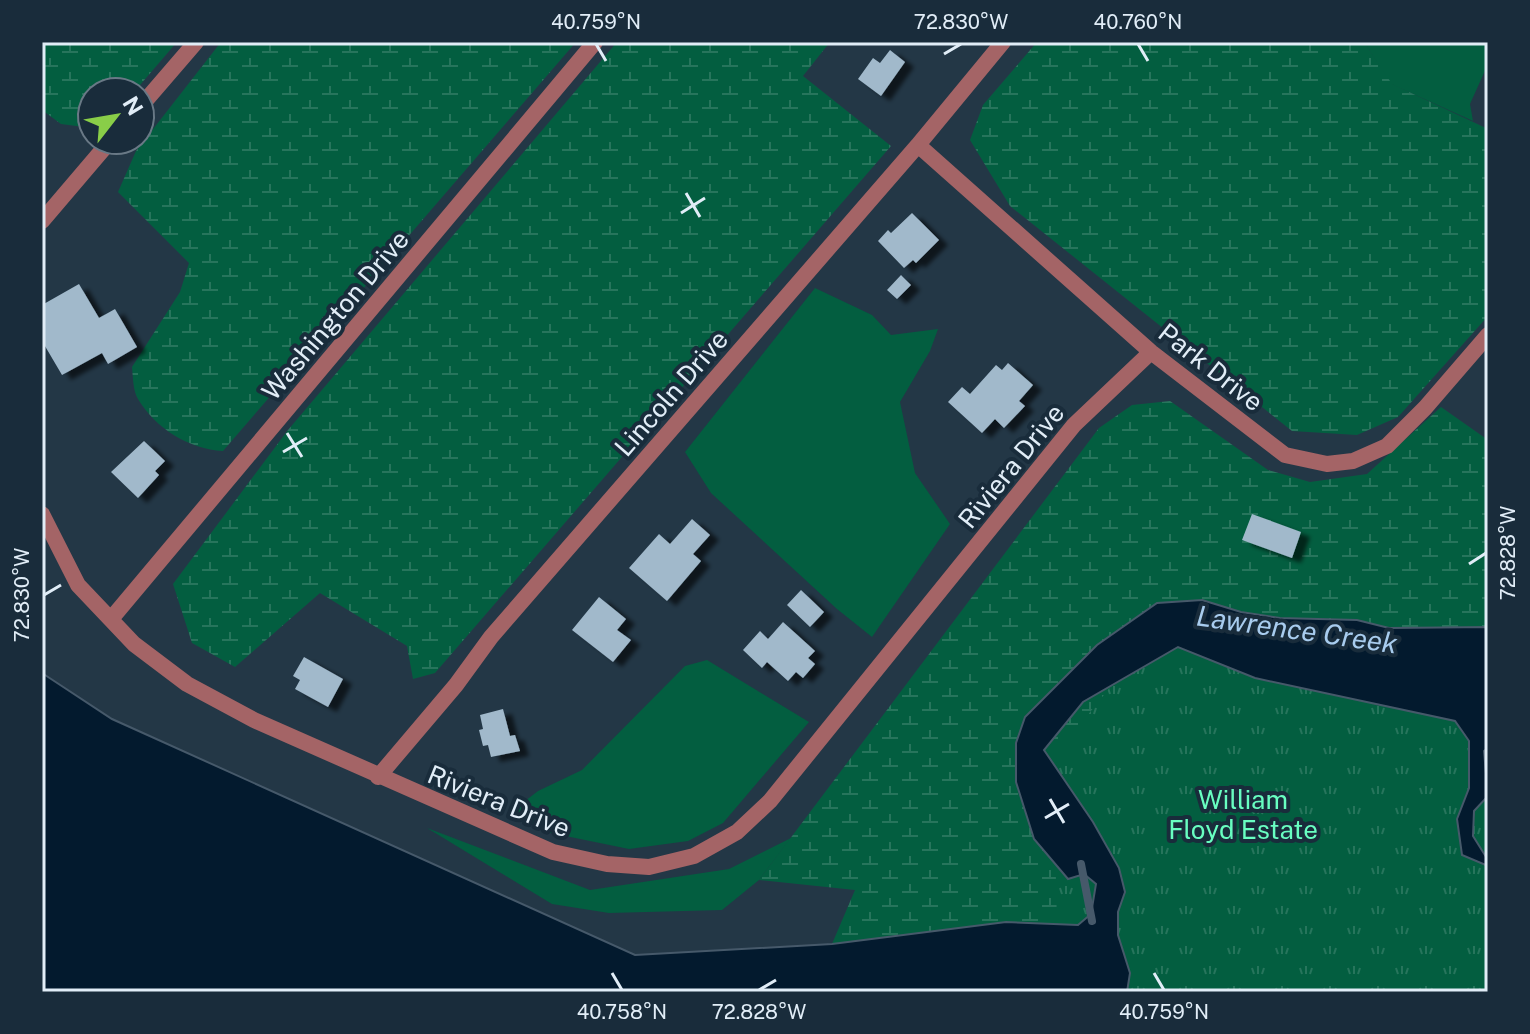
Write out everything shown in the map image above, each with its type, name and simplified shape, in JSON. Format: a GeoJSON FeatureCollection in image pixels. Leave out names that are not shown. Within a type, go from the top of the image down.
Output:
{"type":"FeatureCollection","features":[{"type":"Feature","properties":{"kind":"street"},"geometry":{"type":"LineString","coordinates":[[156,88],[196,42]]}},
{"type":"Feature","properties":{"kind":"street","name":"Washington Drive"},"geometry":{"type":"LineString","coordinates":[[111,619],[595,42]]}},
{"type":"Feature","properties":{"kind":"street","name":"Lincoln Drive"},"geometry":{"type":"LineString","coordinates":[[378,777],[456,685],[491,637],[918,145],[1003,42]]}},
{"type":"Feature","properties":{"kind":"street","name":"Park Drive"},"geometry":{"type":"LineString","coordinates":[[918,145],[1151,352],[1285,455],[1327,464],[1353,461],[1387,446],[1425,408],[1488,335]]}},
{"type":"Feature","properties":{"kind":"street"},"geometry":{"type":"LineString","coordinates":[[42,221],[97,156]]}},
{"type":"Feature","properties":{"kind":"street","name":"Riviera Drive"},"geometry":{"type":"LineString","coordinates":[[42,514],[78,585],[134,644],[187,684],[254,720],[378,777],[553,852],[607,864],[649,867],[694,856],[737,832],[770,801],[1074,425],[1151,352]]}},
{"type":"Feature","properties":{"kind":"green space"},"geometry":{"type":"Polygon","coordinates":[[[42,42],[177,42],[148,76],[76,76],[76,126],[61,124],[42,110],[42,42]]]}},
{"type":"Feature","properties":{"kind":"green space"},"geometry":{"type":"Polygon","coordinates":[[[221,42],[576,42],[223,451],[198,446],[174,436],[154,420],[136,396],[132,367],[180,292],[189,263],[118,192],[134,156],[156,156],[156,125],[221,42]]]}},
{"type":"Feature","properties":{"kind":"green space"},"geometry":{"type":"Polygon","coordinates":[[[617,42],[830,42],[803,76],[891,146],[435,673],[413,679],[407,646],[320,593],[235,667],[192,643],[173,584],[288,430],[617,42]]]}},
{"type":"Feature","properties":{"kind":"green space"},"geometry":{"type":"Polygon","coordinates":[[[1037,42],[1364,42],[1392,84],[1488,129],[1488,316],[1398,417],[1357,435],[1292,431],[1010,206],[970,140],[983,105],[1037,42]]]}},
{"type":"Feature","properties":{"kind":"green space"},"geometry":{"type":"Polygon","coordinates":[[[1364,42],[1488,42],[1488,64],[1470,104],[1473,121],[1391,84],[1364,42]]]}},
{"type":"Feature","properties":{"kind":"green space"},"geometry":{"type":"Polygon","coordinates":[[[815,288],[872,315],[891,335],[938,329],[930,351],[900,402],[915,473],[950,524],[872,637],[837,609],[711,493],[685,452],[815,288]]]}},
{"type":"Feature","properties":{"kind":"green space"},"geometry":{"type":"Polygon","coordinates":[[[1170,401],[1268,470],[1310,482],[1367,474],[1441,407],[1488,440],[1488,627],[1389,628],[1357,620],[1280,618],[1241,612],[1202,600],[1025,717],[1016,743],[1016,782],[1093,822],[1044,750],[1083,702],[1178,647],[1488,992],[832,944],[855,890],[759,880],[1099,428],[1132,405],[1170,401]]]}},
{"type":"Feature","properties":{"kind":"green space","name":"William Floyd Estate"},"geometry":{"type":"Polygon","coordinates":[[[1208,634],[1488,645],[1488,992],[996,992],[1057,925],[1053,758],[1124,670],[1208,634]]]}},
{"type":"Feature","properties":{"kind":"green space"},"geometry":{"type":"Polygon","coordinates":[[[707,660],[809,722],[723,823],[688,841],[629,849],[546,832],[512,811],[538,791],[582,770],[685,666],[707,660]]]}},
{"type":"Feature","properties":{"kind":"green space"},"geometry":{"type":"Polygon","coordinates":[[[427,828],[590,890],[729,869],[791,838],[759,880],[722,910],[609,913],[552,904],[427,828]]]}},
{"type":"Feature","properties":{"kind":"water"},"geometry":{"type":"Polygon","coordinates":[[[1202,600],[1241,612],[1280,618],[1357,620],[1389,628],[1488,627],[1488,748],[1484,751],[1488,796],[1474,811],[1473,836],[1488,860],[1488,866],[1462,855],[1457,819],[1469,788],[1469,741],[1455,721],[1255,678],[1178,647],[1083,702],[1044,750],[1093,822],[1119,868],[1125,892],[1118,912],[1118,935],[1130,973],[1127,992],[42,992],[42,673],[112,719],[635,955],[832,944],[1006,922],[1078,925],[1091,914],[1096,884],[1084,874],[1068,879],[1034,839],[1016,782],[1016,743],[1025,717],[1097,645],[1157,603],[1202,600]]]}},
{"type":"Feature","properties":{"kind":"building"},"geometry":{"type":"Polygon","coordinates":[[[890,50],[905,62],[881,96],[858,79],[873,58],[880,63],[890,50]]]}},
{"type":"Feature","properties":{"kind":"building"},"geometry":{"type":"Polygon","coordinates":[[[912,213],[939,240],[916,263],[913,260],[904,268],[878,241],[912,213]]]}},
{"type":"Feature","properties":{"kind":"building"},"geometry":{"type":"Polygon","coordinates":[[[901,275],[911,285],[897,299],[887,290],[901,275]]]}},
{"type":"Feature","properties":{"kind":"building"},"geometry":{"type":"Polygon","coordinates":[[[79,284],[99,318],[115,309],[137,347],[108,364],[102,353],[62,375],[42,341],[42,305],[79,284]]]}},
{"type":"Feature","properties":{"kind":"building"},"geometry":{"type":"Polygon","coordinates":[[[1008,363],[1033,385],[1019,401],[1025,406],[1004,428],[995,419],[982,433],[948,402],[962,387],[970,394],[996,365],[1002,370],[1008,363]]]}},
{"type":"Feature","properties":{"kind":"building"},"geometry":{"type":"Polygon","coordinates":[[[144,441],[165,461],[155,471],[159,475],[138,498],[111,472],[144,441]]]}},
{"type":"Feature","properties":{"kind":"building"},"geometry":{"type":"Polygon","coordinates":[[[1252,514],[1301,532],[1292,558],[1242,540],[1252,514]]]}},
{"type":"Feature","properties":{"kind":"building"},"geometry":{"type":"Polygon","coordinates":[[[692,519],[710,535],[693,554],[701,561],[667,601],[629,568],[659,534],[670,544],[692,519]]]}},
{"type":"Feature","properties":{"kind":"building"},"geometry":{"type":"Polygon","coordinates":[[[801,590],[824,612],[810,627],[787,605],[801,590]]]}},
{"type":"Feature","properties":{"kind":"building"},"geometry":{"type":"Polygon","coordinates":[[[599,597],[626,619],[617,630],[631,640],[613,662],[572,630],[599,597]]]}},
{"type":"Feature","properties":{"kind":"building"},"geometry":{"type":"Polygon","coordinates":[[[783,622],[815,651],[808,658],[815,664],[803,678],[796,672],[788,681],[767,662],[762,668],[743,650],[760,631],[768,639],[783,622]]]}},
{"type":"Feature","properties":{"kind":"building"},"geometry":{"type":"Polygon","coordinates":[[[304,657],[343,679],[328,707],[295,689],[300,680],[293,676],[304,657]]]}},
{"type":"Feature","properties":{"kind":"building"},"geometry":{"type":"Polygon","coordinates":[[[503,709],[510,736],[515,735],[520,751],[491,757],[488,745],[483,746],[479,730],[483,729],[480,715],[503,709]]]}},
{"type":"Feature","properties":{"kind":"waterway","name":"Lawrence Creek"},"geometry":{"type":"LineString","coordinates":[[1081,864],[1092,921]]}}]}
